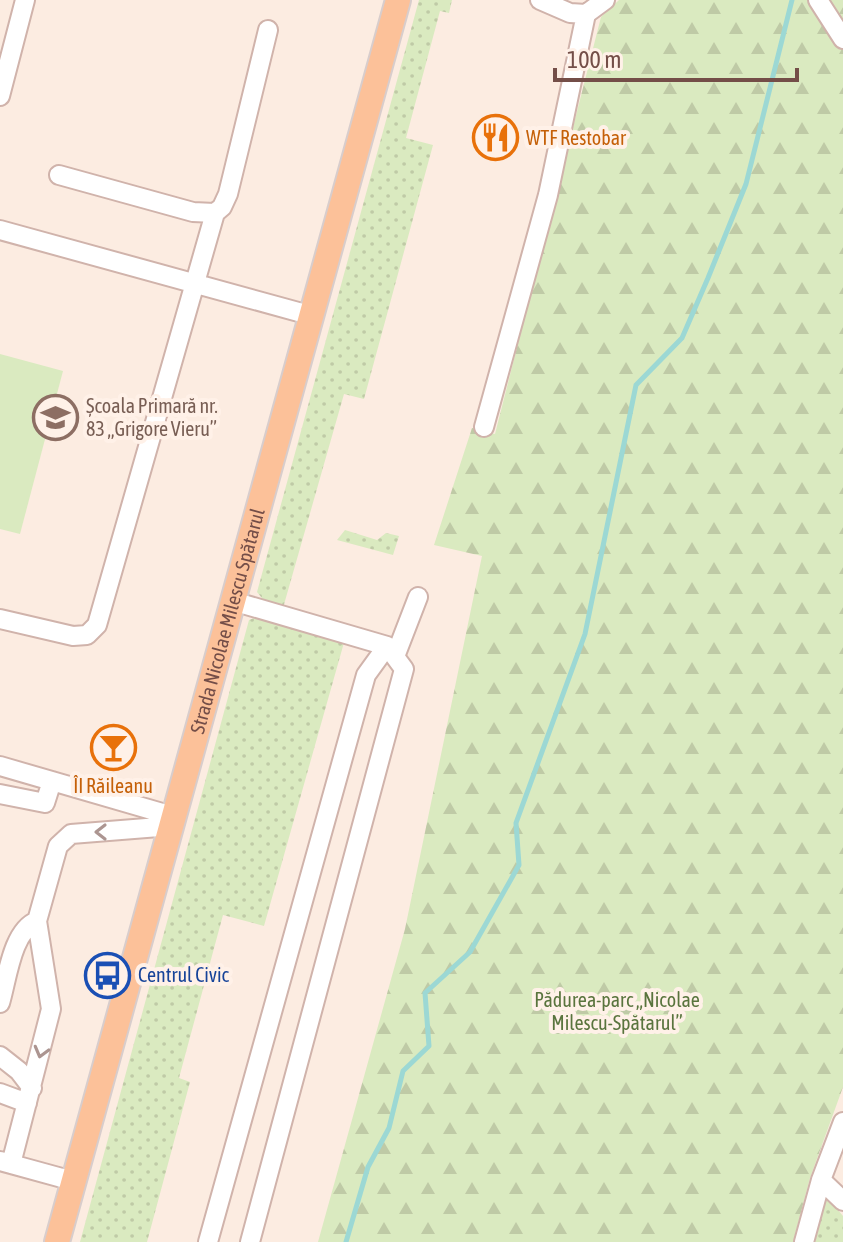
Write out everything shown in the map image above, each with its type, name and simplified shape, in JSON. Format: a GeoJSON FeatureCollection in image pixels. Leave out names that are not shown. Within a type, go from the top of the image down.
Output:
{"type":"FeatureCollection","features":[{"type":"Feature","properties":{"kind":"main road","name":"Strada Nicolae Milescu Spătarul"},"geometry":{"type":"LineString","coordinates":[[57,1242],[236,602],[398,0]]}},
{"type":"Feature","properties":{"kind":"street"},"geometry":{"type":"LineString","coordinates":[[0,96],[25,0]]}},
{"type":"Feature","properties":{"kind":"street"},"geometry":{"type":"LineString","coordinates":[[540,0],[570,13],[586,14],[605,0]]}},
{"type":"Feature","properties":{"kind":"street"},"geometry":{"type":"LineString","coordinates":[[818,0],[843,39]]}},
{"type":"Feature","properties":{"kind":"street"},"geometry":{"type":"LineString","coordinates":[[484,427],[548,195],[586,14]]}},
{"type":"Feature","properties":{"kind":"street"},"geometry":{"type":"LineString","coordinates":[[0,619],[73,636],[87,635],[97,625],[193,281],[215,213],[228,194],[268,30]]}},
{"type":"Feature","properties":{"kind":"street"},"geometry":{"type":"LineString","coordinates":[[59,175],[193,212],[215,213]]}},
{"type":"Feature","properties":{"kind":"street"},"geometry":{"type":"LineString","coordinates":[[0,230],[313,316]]}},
{"type":"Feature","properties":{"kind":"street"},"geometry":{"type":"LineString","coordinates":[[208,1242],[366,675],[392,650],[418,597]]}},
{"type":"Feature","properties":{"kind":"street"},"geometry":{"type":"LineString","coordinates":[[236,602],[392,650],[404,669],[250,1242]]}},
{"type":"Feature","properties":{"kind":"street"},"geometry":{"type":"LineString","coordinates":[[0,766],[176,817]]}},
{"type":"Feature","properties":{"kind":"street"},"geometry":{"type":"LineString","coordinates":[[0,794],[45,803],[52,781]]}},
{"type":"Feature","properties":{"kind":"street"},"geometry":{"type":"LineString","coordinates":[[73,1181],[5,1163],[30,1095],[51,1009],[37,921],[54,856],[64,839],[86,832],[159,827],[176,817]]}},
{"type":"Feature","properties":{"kind":"street"},"geometry":{"type":"LineString","coordinates":[[0,1003],[19,939],[29,924],[37,921]]}},
{"type":"Feature","properties":{"kind":"street"},"geometry":{"type":"LineString","coordinates":[[0,1056],[19,1071],[30,1095]]}},
{"type":"Feature","properties":{"kind":"street"},"geometry":{"type":"LineString","coordinates":[[0,1093],[30,1095]]}},
{"type":"Feature","properties":{"kind":"street"},"geometry":{"type":"LineString","coordinates":[[804,1242],[821,1180],[843,1122]]}},
{"type":"Feature","properties":{"kind":"street"},"geometry":{"type":"LineString","coordinates":[[821,1180],[843,1201]]}},
{"type":"Feature","properties":{"kind":"green space"},"geometry":{"type":"Polygon","coordinates":[[[419,0],[452,0],[449,13],[440,11],[406,138],[433,145],[364,399],[344,394],[283,608],[266,603],[257,592],[419,0]]]}},
{"type":"Feature","properties":{"kind":"green space","name":"Pădurea-parc „Nicolae Milescu-Spătarul”"},"geometry":{"type":"Polygon","coordinates":[[[619,0],[843,0],[843,1087],[810,1178],[793,1242],[318,1242],[405,929],[482,556],[434,545],[472,428],[495,434],[601,17],[619,0]]]}},
{"type":"Feature","properties":{"kind":"green space"},"geometry":{"type":"Polygon","coordinates":[[[0,354],[63,371],[20,534],[0,529],[0,354]]]}},
{"type":"Feature","properties":{"kind":"green space"},"geometry":{"type":"Polygon","coordinates":[[[345,530],[377,540],[386,533],[399,536],[393,555],[337,540],[345,530]]]}},
{"type":"Feature","properties":{"kind":"green space"},"geometry":{"type":"Polygon","coordinates":[[[259,616],[345,639],[264,926],[223,915],[179,1078],[190,1082],[147,1242],[80,1242],[249,620],[259,616]]]}},
{"type":"Feature","properties":{"kind":"green space"},"geometry":{"type":"Polygon","coordinates":[[[827,1197],[843,1216],[843,1242],[815,1242],[827,1197]]]}},
{"type":"Feature","properties":{"kind":"waterway"},"geometry":{"type":"LineString","coordinates":[[346,1242],[368,1167],[389,1128],[403,1071],[429,1046],[425,993],[470,952],[519,865],[516,823],[585,634],[636,385],[682,338],[708,278],[746,184],[792,0]]}},
{"type":"Feature","properties":{"kind":"place","name":"WTF Restobar"},"geometry":{"type":"Point","coordinates":[495,138]}},
{"type":"Feature","properties":{"kind":"place","name":"Școala Primară nr. 83 „Grigore Vieru”"},"geometry":{"type":"Point","coordinates":[55,418]}},
{"type":"Feature","properties":{"kind":"place","name":"ÎI Răileanu"},"geometry":{"type":"Point","coordinates":[113,747]}},
{"type":"Feature","properties":{"kind":"place","name":"Centrul Civic"},"geometry":{"type":"Point","coordinates":[107,975]}}]}
